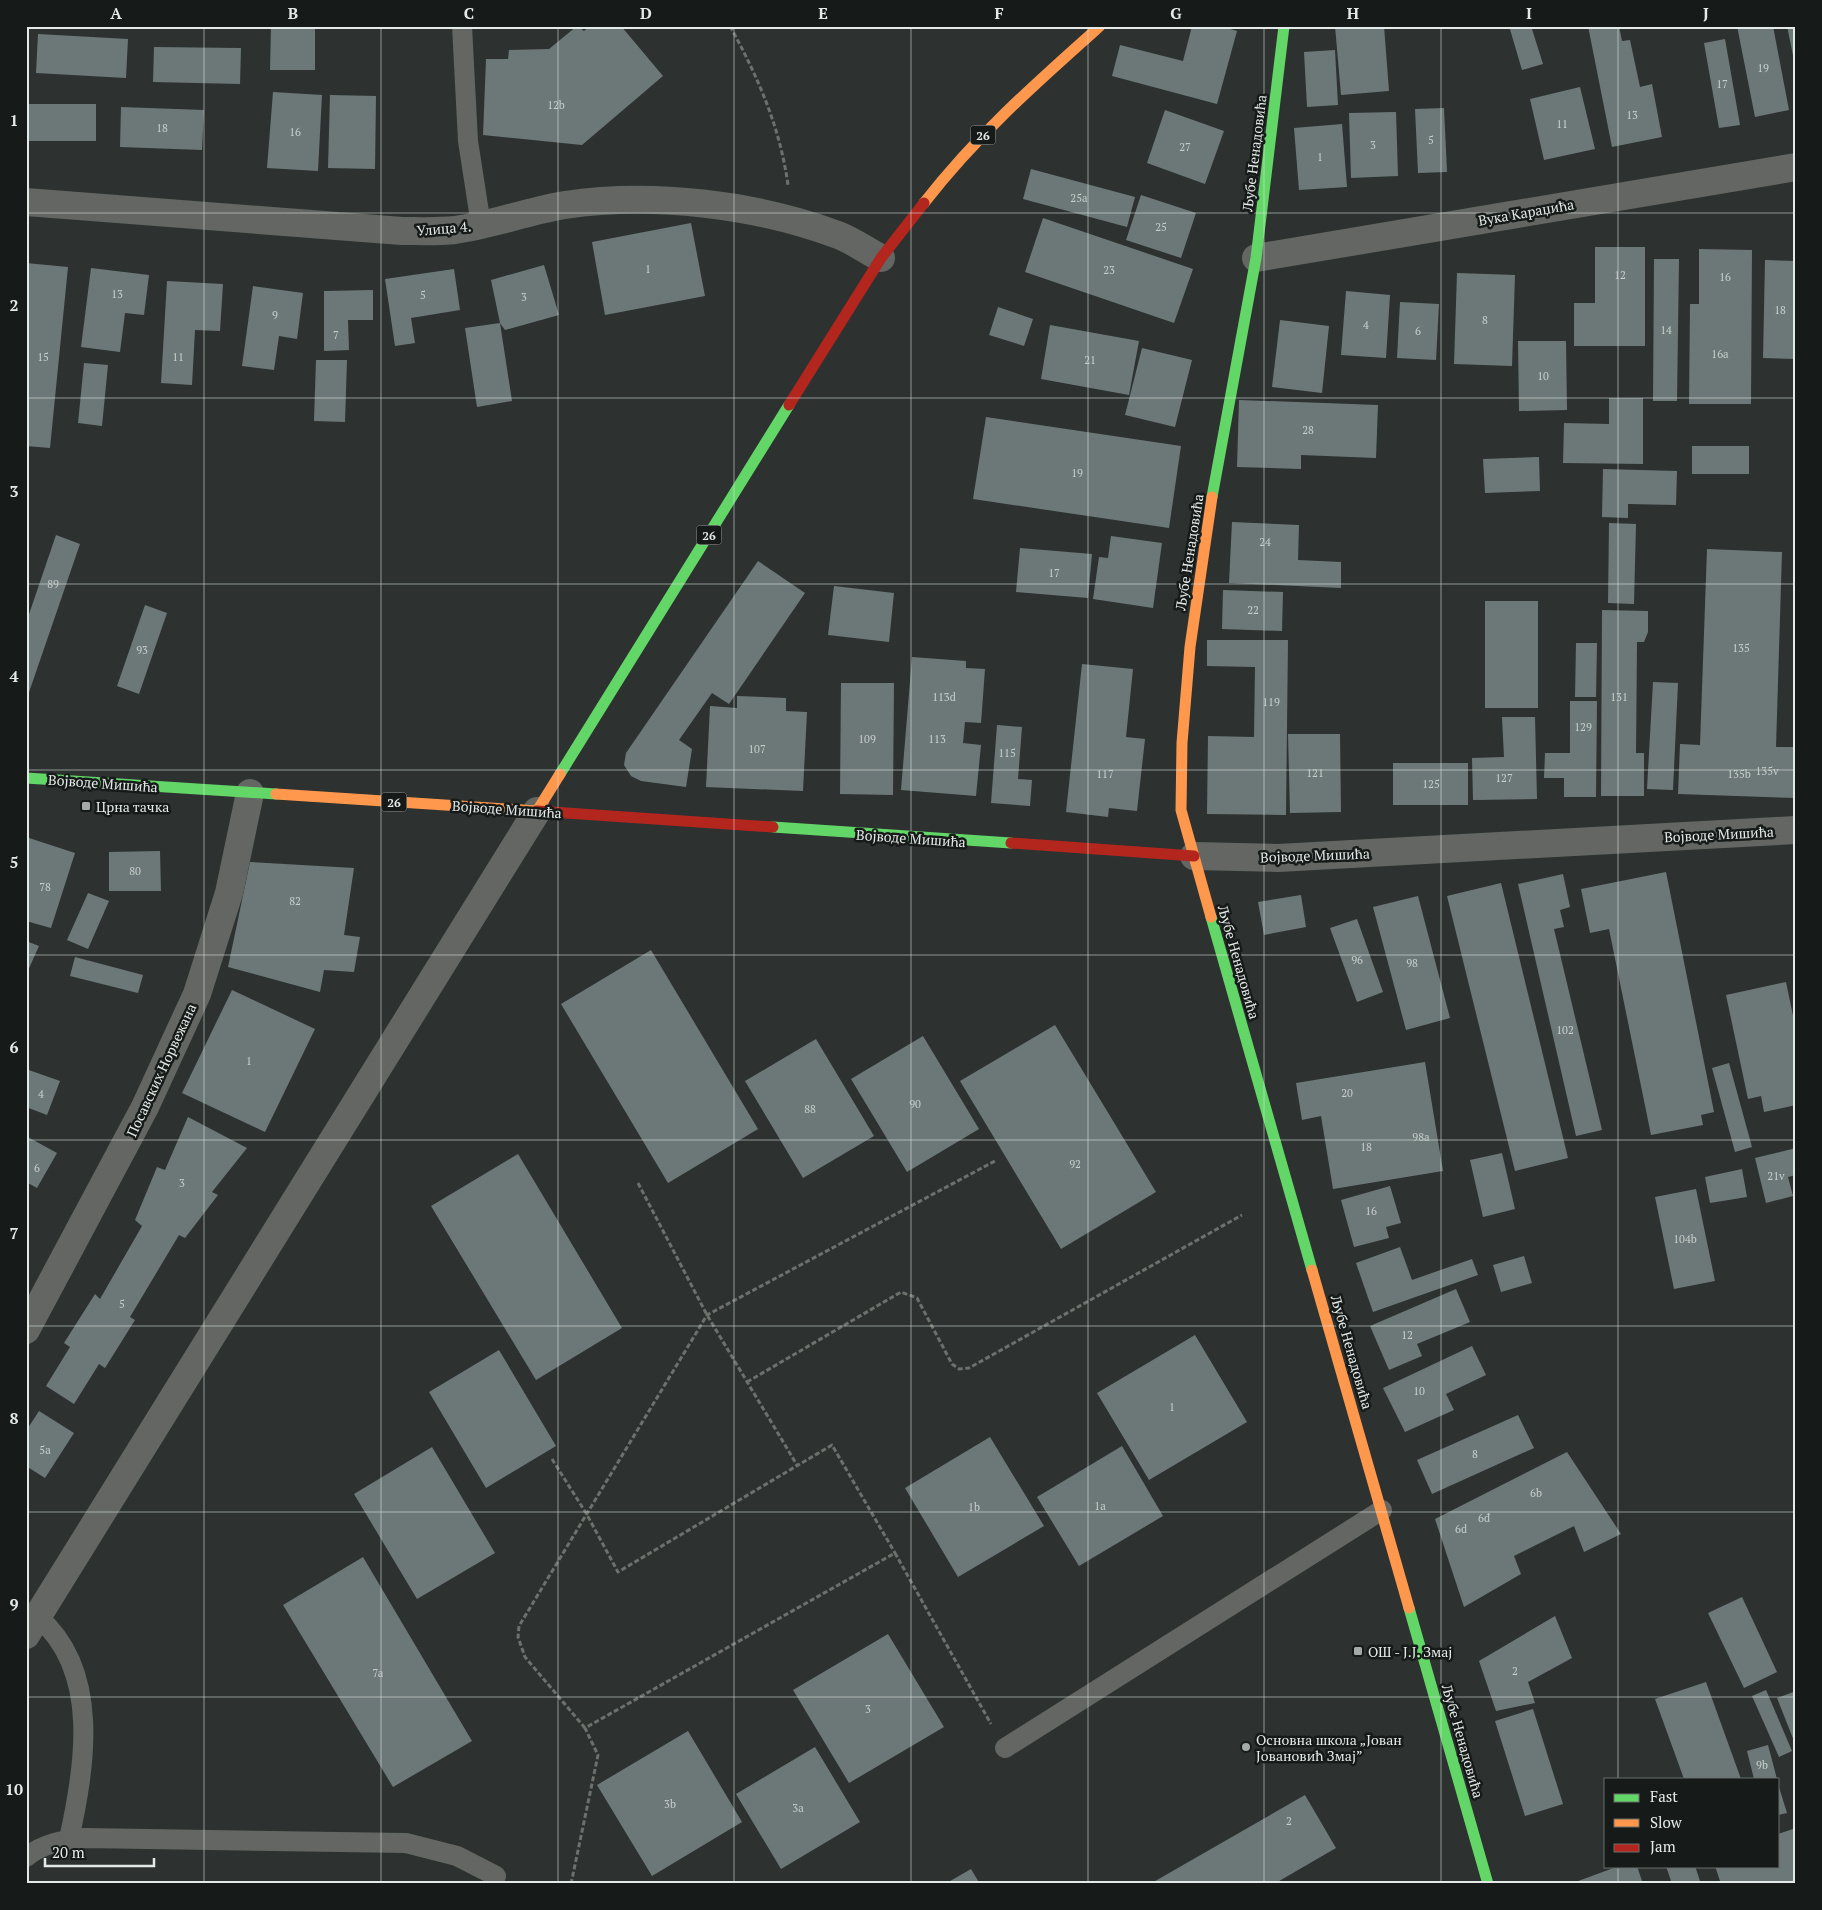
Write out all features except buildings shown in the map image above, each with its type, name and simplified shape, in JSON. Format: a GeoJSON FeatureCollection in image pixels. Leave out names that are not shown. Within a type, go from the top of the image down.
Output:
{"type":"FeatureCollection","features":[{"type":"Feature","properties":{"kind":"street","name":"26"},"geometry":{"type":"LineString","coordinates":[[538,811],[881,258],[950,170],[1014,102],[1100,26]]}},
{"type":"Feature","properties":{"kind":"street","name":"Љубе Ненадовића"},"geometry":{"type":"LineString","coordinates":[[1284,26],[1256,258],[1210,509],[1190,647],[1180,784],[1182,817],[1488,1884]]}},
{"type":"Feature","properties":{"kind":"street","name":"Вука Караџића"},"geometry":{"type":"LineString","coordinates":[[1256,258],[1796,167]]}},
{"type":"Feature","properties":{"kind":"street","name":"Улица 4."},"geometry":{"type":"LineString","coordinates":[[26,202],[402,231],[453,230],[566,205],[626,200],[667,200],[713,205],[791,220],[839,235],[881,258]]}},
{"type":"Feature","properties":{"kind":"street","name":"Војводе Мишића"},"geometry":{"type":"LineString","coordinates":[[26,778],[1194,856],[1278,858],[1796,830]]}},
{"type":"Feature","properties":{"kind":"street","name":"Посавских Норвежана"},"geometry":{"type":"LineString","coordinates":[[26,1330],[145,1107],[197,994],[229,893],[250,793]]}},
{"type":"Feature","properties":{"kind":"street"},"geometry":{"type":"LineString","coordinates":[[32,1626],[538,811]]}},
{"type":"Feature","properties":{"kind":"lane"},"geometry":{"type":"LineString","coordinates":[[462,26],[468,141],[481,225]]}},
{"type":"Feature","properties":{"kind":"lane"},"geometry":{"type":"LineString","coordinates":[[1005,1748],[1382,1510]]}},
{"type":"Feature","properties":{"kind":"lane"},"geometry":{"type":"LineString","coordinates":[[32,1626],[49,1626],[63,1645],[73,1665],[80,1686],[83,1708],[81,1769],[69,1839]]}},
{"type":"Feature","properties":{"kind":"lane"},"geometry":{"type":"LineString","coordinates":[[26,1857],[35,1850],[54,1841],[85,1838],[406,1843],[457,1856],[496,1876]]}},
{"type":"Feature","properties":{"kind":"path"},"geometry":{"type":"LineString","coordinates":[[730,26],[757,77],[770,109],[786,173],[791,220]]}},
{"type":"Feature","properties":{"kind":"path"},"geometry":{"type":"LineString","coordinates":[[571,1884],[598,1755],[585,1728],[525,1657],[518,1638],[519,1626],[524,1615],[707,1315],[995,1161]]}},
{"type":"Feature","properties":{"kind":"path"},"geometry":{"type":"LineString","coordinates":[[638,1183],[707,1315],[797,1465]]}},
{"type":"Feature","properties":{"kind":"path"},"geometry":{"type":"LineString","coordinates":[[747,1382],[901,1292],[917,1298],[952,1364],[959,1369],[969,1368],[1242,1215]]}},
{"type":"Feature","properties":{"kind":"path"},"geometry":{"type":"LineString","coordinates":[[552,1459],[586,1513],[618,1572],[832,1445],[895,1552],[1005,1748]]}},
{"type":"Feature","properties":{"kind":"path"},"geometry":{"type":"LineString","coordinates":[[585,1728],[895,1552]]}},
{"type":"Feature","properties":{"kind":"traffic: fast"},"geometry":{"type":"LineString","coordinates":[[1212,497],[1256,258],[1284,26]]}},
{"type":"Feature","properties":{"kind":"traffic: fast"},"geometry":{"type":"LineString","coordinates":[[560,774],[789,405]]}},
{"type":"Feature","properties":{"kind":"traffic: fast"},"geometry":{"type":"LineString","coordinates":[[26,778],[276,794]]}},
{"type":"Feature","properties":{"kind":"traffic: fast"},"geometry":{"type":"LineString","coordinates":[[773,827],[1011,843]]}},
{"type":"Feature","properties":{"kind":"traffic: fast"},"geometry":{"type":"LineString","coordinates":[[1211,917],[1312,1270]]}},
{"type":"Feature","properties":{"kind":"traffic: fast"},"geometry":{"type":"LineString","coordinates":[[1409,1608],[1488,1884]]}},
{"type":"Feature","properties":{"kind":"traffic: slow"},"geometry":{"type":"LineString","coordinates":[[924,203],[986,132],[1030,89],[1100,26]]}},
{"type":"Feature","properties":{"kind":"traffic: slow"},"geometry":{"type":"LineString","coordinates":[[1211,917],[1181,810],[1182,743],[1190,647],[1212,497]]}},
{"type":"Feature","properties":{"kind":"traffic: slow"},"geometry":{"type":"LineString","coordinates":[[276,794],[537,811],[560,774]]}},
{"type":"Feature","properties":{"kind":"traffic: slow"},"geometry":{"type":"LineString","coordinates":[[1312,1270],[1409,1608]]}},
{"type":"Feature","properties":{"kind":"traffic: jam"},"geometry":{"type":"LineString","coordinates":[[789,405],[881,258],[924,203]]}},
{"type":"Feature","properties":{"kind":"traffic: jam"},"geometry":{"type":"LineString","coordinates":[[537,811],[773,827]]}},
{"type":"Feature","properties":{"kind":"traffic: jam"},"geometry":{"type":"LineString","coordinates":[[1011,843],[1194,856]]}},
{"type":"Feature","properties":{"kind":"place","name":"Црна тачка"},"geometry":{"type":"Point","coordinates":[86,806]}},
{"type":"Feature","properties":{"kind":"place","name":"ОШ - Ј.Ј. Змај"},"geometry":{"type":"Point","coordinates":[1358,1651]}},
{"type":"Feature","properties":{"kind":"place","name":"Основна школа „Јован Јовановић Змај”"},"geometry":{"type":"Point","coordinates":[1246,1747]}}]}
